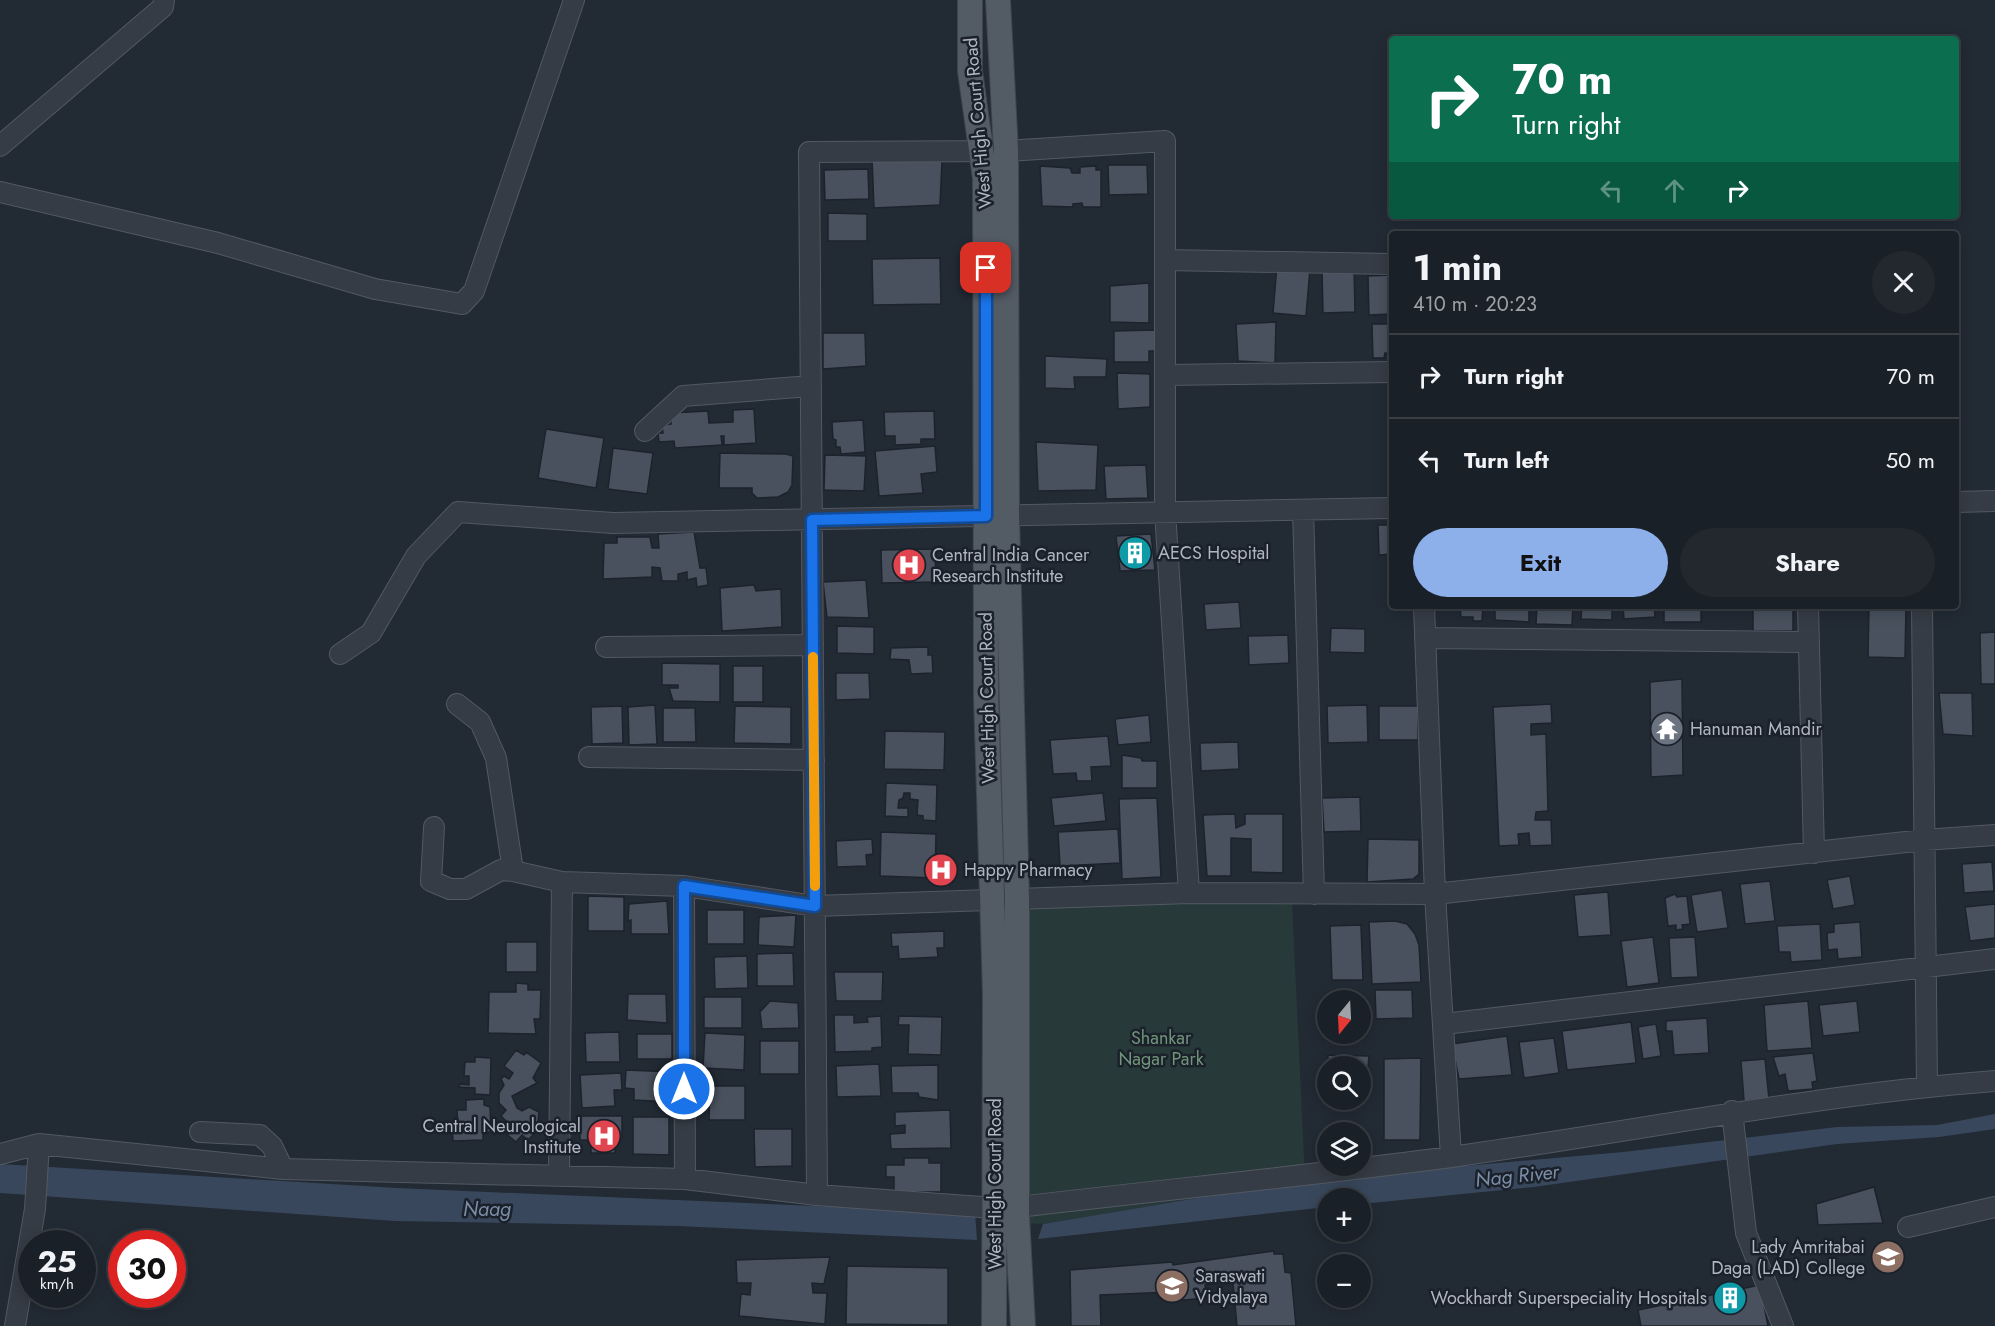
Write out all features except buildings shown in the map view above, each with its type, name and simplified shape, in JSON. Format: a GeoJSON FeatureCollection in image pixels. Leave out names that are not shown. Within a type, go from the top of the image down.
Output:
{"type":"FeatureCollection","features":[{"type":"Feature","properties":{"kind":"main road","name":"West High Court Road"},"geometry":{"type":"LineString","coordinates":[[970,0],[970,70],[985,178],[997,517],[1017,899],[1006,1207],[994,1326]]}},
{"type":"Feature","properties":{"kind":"main road","name":"West High Court Road"},"geometry":{"type":"LineString","coordinates":[[998,0],[1006,151],[997,517],[987,708],[992,901],[1006,1207],[1023,1326]]}},
{"type":"Feature","properties":{"kind":"street"},"geometry":{"type":"LineString","coordinates":[[0,146],[163,8],[164,0]]}},
{"type":"Feature","properties":{"kind":"street"},"geometry":{"type":"LineString","coordinates":[[0,192],[218,243],[375,288],[462,304],[474,291],[574,0]]}},
{"type":"Feature","properties":{"kind":"street"},"geometry":{"type":"LineString","coordinates":[[817,1195],[809,152],[1006,151],[1165,141],[1167,375],[1165,511],[1190,893]]}},
{"type":"Feature","properties":{"kind":"street"},"geometry":{"type":"LineString","coordinates":[[1165,260],[1389,264]]}},
{"type":"Feature","properties":{"kind":"street"},"geometry":{"type":"LineString","coordinates":[[1167,375],[1389,372]]}},
{"type":"Feature","properties":{"kind":"street"},"geometry":{"type":"LineString","coordinates":[[645,431],[683,396],[811,387]]}},
{"type":"Feature","properties":{"kind":"street"},"geometry":{"type":"LineString","coordinates":[[1959,502],[1995,501]]}},
{"type":"Feature","properties":{"kind":"street"},"geometry":{"type":"LineString","coordinates":[[340,654],[371,633],[416,556],[458,512],[613,523],[1389,508]]}},
{"type":"Feature","properties":{"kind":"street"},"geometry":{"type":"LineString","coordinates":[[1303,510],[1314,894]]}},
{"type":"Feature","properties":{"kind":"street"},"geometry":{"type":"LineString","coordinates":[[1424,609],[1436,894],[1451,1157]]}},
{"type":"Feature","properties":{"kind":"street"},"geometry":{"type":"LineString","coordinates":[[1808,609],[1814,853]]}},
{"type":"Feature","properties":{"kind":"street"},"geometry":{"type":"LineString","coordinates":[[1922,609],[1927,1086]]}},
{"type":"Feature","properties":{"kind":"street"},"geometry":{"type":"LineString","coordinates":[[1425,638],[1809,642]]}},
{"type":"Feature","properties":{"kind":"street"},"geometry":{"type":"LineString","coordinates":[[606,647],[813,645]]}},
{"type":"Feature","properties":{"kind":"street"},"geometry":{"type":"LineString","coordinates":[[457,704],[480,723],[496,758],[505,804],[513,871]]}},
{"type":"Feature","properties":{"kind":"street"},"geometry":{"type":"LineString","coordinates":[[589,757],[814,760]]}},
{"type":"Feature","properties":{"kind":"street"},"geometry":{"type":"LineString","coordinates":[[434,827],[431,881],[450,889],[466,889],[501,870],[562,882],[684,886],[815,906],[1190,893],[1436,894],[1924,840],[1995,835]]}},
{"type":"Feature","properties":{"kind":"street"},"geometry":{"type":"LineString","coordinates":[[559,1175],[562,882]]}},
{"type":"Feature","properties":{"kind":"street"},"geometry":{"type":"LineString","coordinates":[[684,886],[685,1179]]}},
{"type":"Feature","properties":{"kind":"street"},"geometry":{"type":"LineString","coordinates":[[1444,1024],[1995,959]]}},
{"type":"Feature","properties":{"kind":"street"},"geometry":{"type":"LineString","coordinates":[[0,1154],[39,1149],[283,1169],[685,1179],[817,1195],[1006,1207],[1451,1157],[1927,1086],[1995,1081]]}},
{"type":"Feature","properties":{"kind":"street"},"geometry":{"type":"LineString","coordinates":[[1732,1115],[1746,1233],[1783,1326]]}},
{"type":"Feature","properties":{"kind":"street"},"geometry":{"type":"LineString","coordinates":[[200,1132],[260,1135],[272,1146],[283,1169]]}},
{"type":"Feature","properties":{"kind":"street"},"geometry":{"type":"LineString","coordinates":[[15,1326],[35,1209],[39,1149]]}},
{"type":"Feature","properties":{"kind":"street"},"geometry":{"type":"LineString","coordinates":[[1908,1227],[1995,1207]]}},
{"type":"Feature","properties":{"kind":"green space","name":"Shankar Nagar Park"},"geometry":{"type":"Polygon","coordinates":[[[1292,902],[1305,1180],[1043,1224],[1024,1223],[1021,903],[1292,902]]]}},
{"type":"Feature","properties":{"kind":"water","name":"Nag River"},"geometry":{"type":"Polygon","coordinates":[[[1995,1114],[1995,1129],[1939,1137],[1837,1144],[1534,1187],[1371,1203],[1371,1188],[1317,1188],[1317,1208],[1038,1239],[1043,1224],[1305,1180],[1371,1176],[1371,1174],[1623,1152],[1837,1127],[1937,1125],[1995,1114]]]}},
{"type":"Feature","properties":{"kind":"water","name":"Naag"},"geometry":{"type":"Polygon","coordinates":[[[0,1164],[397,1188],[975,1213],[977,1240],[678,1226],[395,1221],[0,1193],[0,1164]]]}},
{"type":"Feature","properties":{"kind":"slow traffic"},"geometry":{"type":"LineString","coordinates":[[813,657],[815,886]]}},
{"type":"Feature","properties":{"kind":"place","name":"AECS Hospital"},"geometry":{"type":"Point","coordinates":[1135,553]}},
{"type":"Feature","properties":{"kind":"place","name":"Central India Cancer Research Institute"},"geometry":{"type":"Point","coordinates":[909,565]}},
{"type":"Feature","properties":{"kind":"place","name":"Hanuman Mandir"},"geometry":{"type":"Point","coordinates":[1667,729]}},
{"type":"Feature","properties":{"kind":"place","name":"Happy Pharmacy"},"geometry":{"type":"Point","coordinates":[941,870]}},
{"type":"Feature","properties":{"kind":"place","name":"Central Neurological Institute"},"geometry":{"type":"Point","coordinates":[604,1136]}},
{"type":"Feature","properties":{"kind":"place","name":"Lady Amritabai Daga (LAD) College"},"geometry":{"type":"Point","coordinates":[1888,1257]}},
{"type":"Feature","properties":{"kind":"place","name":"Saraswati Vidyalaya"},"geometry":{"type":"Point","coordinates":[1172,1286]}},
{"type":"Feature","properties":{"kind":"place","name":"Wockhardt Superspeciality Hospitals"},"geometry":{"type":"Point","coordinates":[1730,1298]}},
{"type":"Feature","properties":{"kind":"route"},"geometry":{"type":"LineString","coordinates":[[684,1089],[684,886],[815,906],[812,520],[986,516],[986,268]]}}]}
